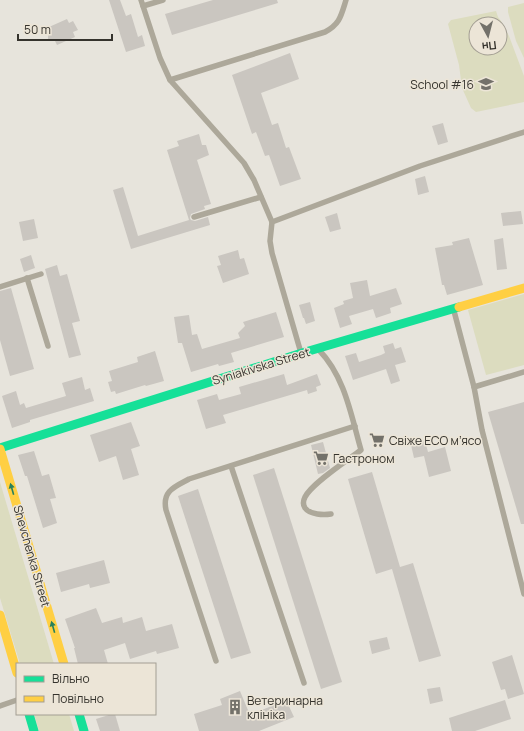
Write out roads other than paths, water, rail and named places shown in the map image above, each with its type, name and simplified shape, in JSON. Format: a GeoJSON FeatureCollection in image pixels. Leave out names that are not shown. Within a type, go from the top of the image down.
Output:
{"type":"FeatureCollection","features":[{"type":"Feature","properties":{"kind":"street","name":"Syniakivska Street"},"geometry":{"type":"LineString","coordinates":[[0,448],[318,348],[524,288]]}},
{"type":"Feature","properties":{"kind":"street","name":"Shevchenka Street"},"geometry":{"type":"LineString","coordinates":[[0,448],[64,663]]}},
{"type":"Feature","properties":{"kind":"street"},"geometry":{"type":"LineString","coordinates":[[0,615],[16,670]]}},
{"type":"Feature","properties":{"kind":"street"},"geometry":{"type":"LineString","coordinates":[[29,715],[34,731]]}},
{"type":"Feature","properties":{"kind":"street"},"geometry":{"type":"LineString","coordinates":[[79,715],[84,731]]}},
{"type":"Feature","properties":{"kind":"lane"},"geometry":{"type":"LineString","coordinates":[[163,0],[142,3],[160,58],[170,80],[244,163],[254,180],[272,222],[270,241],[272,253],[302,353]]}},
{"type":"Feature","properties":{"kind":"lane"},"geometry":{"type":"LineString","coordinates":[[170,80],[333,28],[340,20],[346,0]]}},
{"type":"Feature","properties":{"kind":"lane"},"geometry":{"type":"LineString","coordinates":[[272,222],[420,166],[524,132]]}},
{"type":"Feature","properties":{"kind":"lane"},"geometry":{"type":"LineString","coordinates":[[194,217],[262,197]]}},
{"type":"Feature","properties":{"kind":"lane"},"geometry":{"type":"LineString","coordinates":[[0,286],[41,274]]}},
{"type":"Feature","properties":{"kind":"lane"},"geometry":{"type":"LineString","coordinates":[[27,278],[48,346]]}},
{"type":"Feature","properties":{"kind":"lane"},"geometry":{"type":"LineString","coordinates":[[454,308],[474,388],[482,430],[524,594]]}},
{"type":"Feature","properties":{"kind":"lane"},"geometry":{"type":"LineString","coordinates":[[318,348],[328,359],[343,386],[361,450],[308,492],[303,502],[304,508],[308,511],[322,515],[331,514]]}},
{"type":"Feature","properties":{"kind":"lane"},"geometry":{"type":"LineString","coordinates":[[474,388],[524,372]]}},
{"type":"Feature","properties":{"kind":"lane"},"geometry":{"type":"LineString","coordinates":[[216,661],[165,504],[169,492],[189,479],[355,426]]}},
{"type":"Feature","properties":{"kind":"lane"},"geometry":{"type":"LineString","coordinates":[[231,466],[304,683]]}},
{"type":"Feature","properties":{"kind":"lane"},"geometry":{"type":"LineString","coordinates":[[0,706],[16,700]]}},
{"type":"Feature","properties":{"kind":"place","name":"School #16"},"geometry":{"type":"Point","coordinates":[486,84]}},
{"type":"Feature","properties":{"kind":"place","name":"Свіже ECO м’ясо"},"geometry":{"type":"Point","coordinates":[377,440]}},
{"type":"Feature","properties":{"kind":"place","name":"Гастроном"},"geometry":{"type":"Point","coordinates":[321,458]}},
{"type":"Feature","properties":{"kind":"place","name":"Ветеринарна клініка"},"geometry":{"type":"Point","coordinates":[235,707]}}]}
